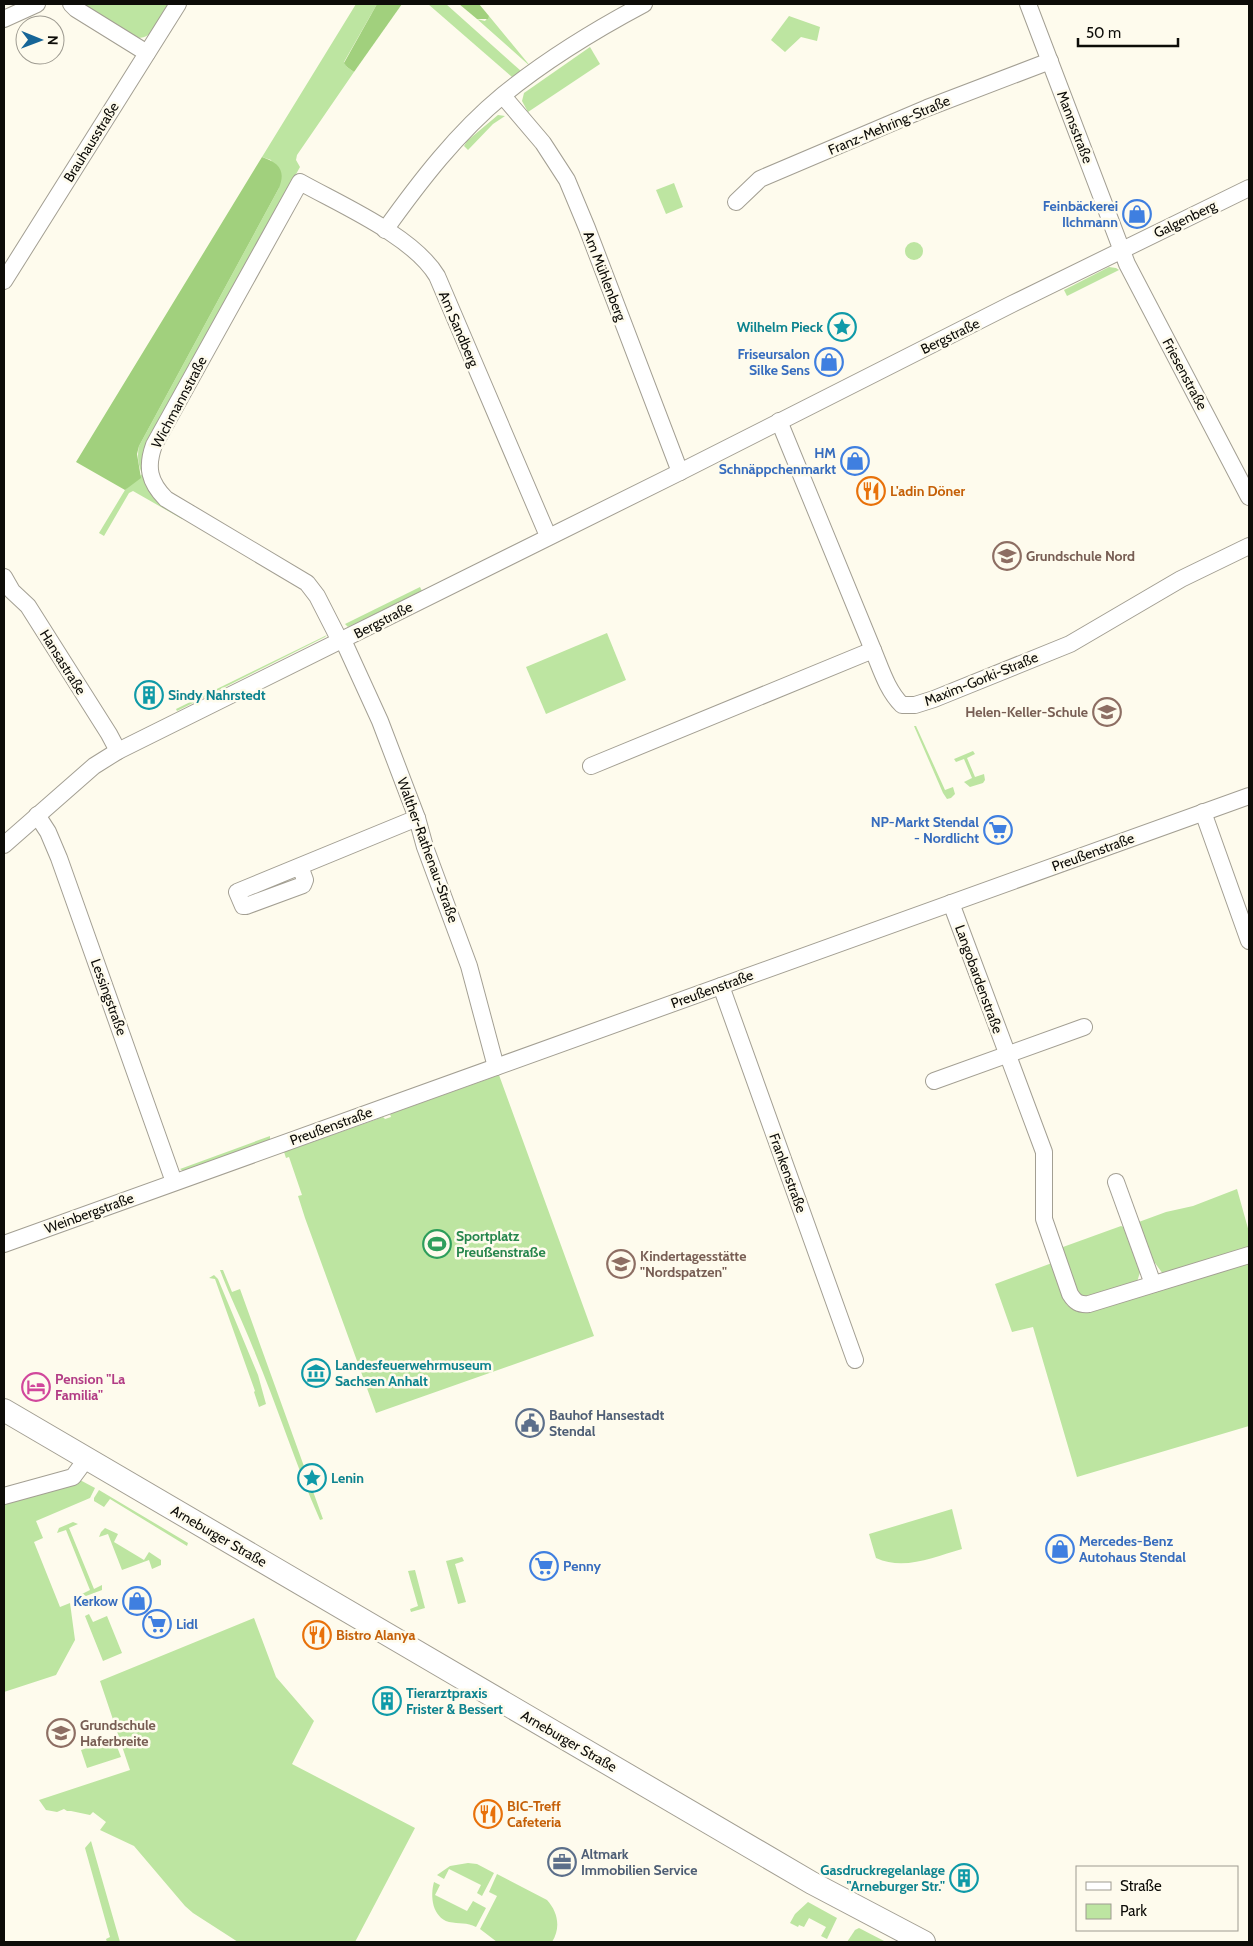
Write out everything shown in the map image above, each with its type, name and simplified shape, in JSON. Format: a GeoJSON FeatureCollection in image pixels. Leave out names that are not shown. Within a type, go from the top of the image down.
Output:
{"type":"FeatureCollection","features":[{"type":"Feature","properties":{"kind":"main road","name":"Arneburger Straße"},"geometry":{"type":"LineString","coordinates":[[4,1410],[812,1883],[924,1942]]}},
{"type":"Feature","properties":{"kind":"street"},"geometry":{"type":"LineString","coordinates":[[4,19],[38,4]]}},
{"type":"Feature","properties":{"kind":"street"},"geometry":{"type":"LineString","coordinates":[[71,4],[147,53]]}},
{"type":"Feature","properties":{"kind":"street","name":"Brauhausstraße"},"geometry":{"type":"LineString","coordinates":[[4,281],[178,4]]}},
{"type":"Feature","properties":{"kind":"street"},"geometry":{"type":"LineString","coordinates":[[385,230],[408,198],[455,142],[503,96],[564,52],[644,4]]}},
{"type":"Feature","properties":{"kind":"street","name":"Mannsstraße"},"geometry":{"type":"LineString","coordinates":[[1028,4],[1121,251]]}},
{"type":"Feature","properties":{"kind":"street","name":"Franz-Mehring-Straße"},"geometry":{"type":"LineString","coordinates":[[736,202],[760,179],[898,120],[1050,61]]}},
{"type":"Feature","properties":{"kind":"street","name":"Am Mühlenberg"},"geometry":{"type":"LineString","coordinates":[[503,96],[543,143],[567,180],[680,472]]}},
{"type":"Feature","properties":{"kind":"street","name":"Am Sandberg"},"geometry":{"type":"LineString","coordinates":[[300,182],[385,230],[431,266],[437,276],[548,536]]}},
{"type":"Feature","properties":{"kind":"street","name":"Wichmannstraße"},"geometry":{"type":"LineString","coordinates":[[300,182],[154,445],[149,469],[158,492],[166,499],[307,583],[317,596],[342,640]]}},
{"type":"Feature","properties":{"kind":"street","name":"Galgenberg"},"geometry":{"type":"LineString","coordinates":[[1121,251],[1249,188]]}},
{"type":"Feature","properties":{"kind":"street","name":"Bergstraße"},"geometry":{"type":"LineString","coordinates":[[4,845],[94,766],[118,751],[1121,251]]}},
{"type":"Feature","properties":{"kind":"street","name":"Friesenstraße"},"geometry":{"type":"LineString","coordinates":[[1121,251],[1249,497]]}},
{"type":"Feature","properties":{"kind":"street"},"geometry":{"type":"LineString","coordinates":[[591,766],[873,650],[779,421]]}},
{"type":"Feature","properties":{"kind":"street","name":"Maxim-Gorki-Straße"},"geometry":{"type":"LineString","coordinates":[[873,650],[895,698],[902,705],[915,705],[1070,644],[1181,580],[1249,546]]}},
{"type":"Feature","properties":{"kind":"street","name":"Hansastraße"},"geometry":{"type":"LineString","coordinates":[[4,578],[12,591],[28,606],[118,751]]}},
{"type":"Feature","properties":{"kind":"street","name":"Walther-Rathenau-Straße"},"geometry":{"type":"LineString","coordinates":[[342,640],[380,722],[417,818],[425,847],[469,966],[496,1067]]}},
{"type":"Feature","properties":{"kind":"street","name":"Preußenstraße"},"geometry":{"type":"LineString","coordinates":[[174,1182],[1249,796]]}},
{"type":"Feature","properties":{"kind":"street"},"geometry":{"type":"LineString","coordinates":[[1204,812],[1249,941]]}},
{"type":"Feature","properties":{"kind":"street","name":"Lessingstraße"},"geometry":{"type":"LineString","coordinates":[[37,815],[48,832],[59,858],[174,1182]]}},
{"type":"Feature","properties":{"kind":"street"},"geometry":{"type":"LineString","coordinates":[[300,866],[417,818]]}},
{"type":"Feature","properties":{"kind":"street","name":"Langobardenstraße"},"geometry":{"type":"LineString","coordinates":[[951,903],[1044,1152],[1046,1228],[1070,1294],[1075,1301],[1089,1304],[1249,1255]]}},
{"type":"Feature","properties":{"kind":"street","name":"Frankenstraße"},"geometry":{"type":"LineString","coordinates":[[721,986],[855,1360]]}},
{"type":"Feature","properties":{"kind":"street"},"geometry":{"type":"LineString","coordinates":[[934,1081],[1084,1027]]}},
{"type":"Feature","properties":{"kind":"street","name":"Weinbergstraße"},"geometry":{"type":"LineString","coordinates":[[4,1244],[174,1182]]}},
{"type":"Feature","properties":{"kind":"street"},"geometry":{"type":"LineString","coordinates":[[1116,1182],[1153,1284]]}},
{"type":"Feature","properties":{"kind":"street"},"geometry":{"type":"LineString","coordinates":[[4,1496],[73,1477],[87,1458]]}},
{"type":"Feature","properties":{"kind":"green space"},"geometry":{"type":"Polygon","coordinates":[[[81,4],[169,4],[160,22],[152,32],[143,37],[136,38],[81,4]]]}},
{"type":"Feature","properties":{"kind":"green space"},"geometry":{"type":"Polygon","coordinates":[[[356,4],[377,4],[344,62],[354,72],[297,155],[296,160],[300,167],[150,435],[144,451],[142,463],[146,483],[161,499],[183,517],[182,519],[133,491],[129,493],[104,536],[99,533],[125,490],[142,474],[138,460],[139,446],[279,188],[271,160],[262,157],[356,4]]]}},
{"type":"Feature","properties":{"kind":"green space"},"geometry":{"type":"Polygon","coordinates":[[[377,4],[402,4],[354,72],[344,63],[377,4]]]}},
{"type":"Feature","properties":{"kind":"green space"},"geometry":{"type":"Polygon","coordinates":[[[428,4],[446,4],[521,71],[512,77],[428,4]]]}},
{"type":"Feature","properties":{"kind":"green space"},"geometry":{"type":"Polygon","coordinates":[[[459,4],[479,4],[489,16],[488,19],[477,19],[459,4]]]}},
{"type":"Feature","properties":{"kind":"green space"},"geometry":{"type":"Polygon","coordinates":[[[489,16],[531,67],[477,19],[485,21],[489,16]]]}},
{"type":"Feature","properties":{"kind":"green space"},"geometry":{"type":"Polygon","coordinates":[[[789,16],[820,27],[817,41],[801,37],[785,52],[771,40],[789,16]]]}},
{"type":"Feature","properties":{"kind":"green space"},"geometry":{"type":"Polygon","coordinates":[[[590,47],[600,64],[528,112],[522,101],[524,93],[590,47]]]}},
{"type":"Feature","properties":{"kind":"green space"},"geometry":{"type":"Polygon","coordinates":[[[498,115],[505,116],[493,124],[468,150],[464,146],[467,141],[498,115]]]}},
{"type":"Feature","properties":{"kind":"green space"},"geometry":{"type":"Polygon","coordinates":[[[262,157],[280,168],[282,176],[279,188],[139,446],[137,454],[141,478],[125,490],[76,462],[262,157]]]}},
{"type":"Feature","properties":{"kind":"green space"},"geometry":{"type":"Polygon","coordinates":[[[674,183],[683,207],[666,214],[656,190],[674,183]]]}},
{"type":"Feature","properties":{"kind":"green space"},"geometry":{"type":"Polygon","coordinates":[[[910,242],[918,242],[923,247],[921,258],[910,260],[905,255],[905,247],[910,242]]]}},
{"type":"Feature","properties":{"kind":"green space"},"geometry":{"type":"Polygon","coordinates":[[[1109,267],[1119,270],[1067,296],[1064,290],[1109,267]]]}},
{"type":"Feature","properties":{"kind":"green space"},"geometry":{"type":"Polygon","coordinates":[[[420,587],[422,591],[348,627],[345,624],[420,587]]]}},
{"type":"Feature","properties":{"kind":"green space"},"geometry":{"type":"Polygon","coordinates":[[[607,633],[626,680],[546,714],[526,667],[607,633]]]}},
{"type":"Feature","properties":{"kind":"green space"},"geometry":{"type":"Polygon","coordinates":[[[327,635],[177,711],[176,709],[327,635]]]}},
{"type":"Feature","properties":{"kind":"green space"},"geometry":{"type":"Polygon","coordinates":[[[914,726],[916,726],[945,790],[953,787],[955,794],[951,798],[947,799],[943,793],[914,726]]]}},
{"type":"Feature","properties":{"kind":"green space"},"geometry":{"type":"Polygon","coordinates":[[[973,751],[975,754],[967,758],[975,777],[984,774],[985,780],[983,783],[970,787],[964,782],[972,778],[964,759],[956,762],[954,759],[973,751]]]}},
{"type":"Feature","properties":{"kind":"green space","name":"Sportplatz Preußenstraße"},"geometry":{"type":"Polygon","coordinates":[[[499,1075],[594,1336],[376,1413],[305,1218],[298,1196],[302,1195],[289,1157],[286,1158],[284,1152],[383,1117],[385,1119],[391,1117],[390,1114],[499,1075]]]}},
{"type":"Feature","properties":{"kind":"green space"},"geometry":{"type":"Polygon","coordinates":[[[270,1136],[270,1141],[183,1171],[180,1169],[270,1136]]]}},
{"type":"Feature","properties":{"kind":"green space"},"geometry":{"type":"Polygon","coordinates":[[[1237,1189],[1249,1232],[1249,1249],[1163,1274],[1155,1263],[1151,1264],[1136,1223],[1166,1212],[1193,1206],[1237,1189]]]}},
{"type":"Feature","properties":{"kind":"green space"},"geometry":{"type":"Polygon","coordinates":[[[1121,1226],[1126,1228],[1141,1269],[1137,1282],[1088,1297],[1078,1295],[1060,1251],[1063,1247],[1121,1226]]]}},
{"type":"Feature","properties":{"kind":"green space"},"geometry":{"type":"Polygon","coordinates":[[[1249,1262],[1249,1426],[1077,1477],[1033,1327],[1012,1332],[995,1284],[1052,1263],[1067,1305],[1075,1310],[1084,1312],[1249,1262]]]}},
{"type":"Feature","properties":{"kind":"green space"},"geometry":{"type":"Polygon","coordinates":[[[220,1270],[223,1270],[232,1292],[240,1289],[323,1519],[320,1520],[311,1499],[262,1369],[220,1270]]]}},
{"type":"Feature","properties":{"kind":"green space"},"geometry":{"type":"Polygon","coordinates":[[[214,1275],[218,1279],[258,1375],[266,1404],[259,1407],[215,1279],[209,1278],[214,1275]]]}},
{"type":"Feature","properties":{"kind":"green space"},"geometry":{"type":"Polygon","coordinates":[[[80,1480],[95,1488],[90,1498],[36,1521],[43,1538],[34,1542],[60,1607],[70,1603],[75,1640],[56,1675],[4,1692],[4,1505],[80,1480]]]}},
{"type":"Feature","properties":{"kind":"green space"},"geometry":{"type":"Polygon","coordinates":[[[99,1490],[188,1543],[187,1546],[110,1499],[104,1507],[94,1501],[99,1490]]]}},
{"type":"Feature","properties":{"kind":"green space"},"geometry":{"type":"Polygon","coordinates":[[[952,1509],[962,1549],[930,1559],[908,1563],[887,1562],[876,1558],[869,1534],[952,1509]]]}},
{"type":"Feature","properties":{"kind":"green space"},"geometry":{"type":"Polygon","coordinates":[[[73,1522],[78,1524],[69,1528],[94,1589],[102,1585],[102,1590],[86,1596],[82,1594],[90,1590],[66,1530],[57,1533],[59,1528],[73,1522]]]}},
{"type":"Feature","properties":{"kind":"green space"},"geometry":{"type":"Polygon","coordinates":[[[105,1528],[118,1534],[114,1542],[144,1560],[149,1552],[161,1560],[161,1565],[152,1569],[149,1560],[122,1570],[108,1534],[99,1537],[105,1528]]]}},
{"type":"Feature","properties":{"kind":"green space"},"geometry":{"type":"Polygon","coordinates":[[[462,1557],[464,1561],[455,1564],[466,1602],[458,1604],[446,1561],[462,1557]]]}},
{"type":"Feature","properties":{"kind":"green space"},"geometry":{"type":"Polygon","coordinates":[[[415,1570],[425,1608],[411,1612],[410,1609],[418,1606],[408,1571],[415,1570]]]}},
{"type":"Feature","properties":{"kind":"green space"},"geometry":{"type":"Polygon","coordinates":[[[89,1614],[93,1622],[107,1616],[122,1653],[103,1661],[85,1616],[89,1614]]]}},
{"type":"Feature","properties":{"kind":"green space"},"geometry":{"type":"Polygon","coordinates":[[[254,1618],[276,1677],[314,1721],[292,1764],[415,1828],[355,1942],[238,1942],[185,1906],[134,1846],[100,1830],[106,1822],[93,1812],[90,1815],[64,1809],[57,1812],[46,1810],[39,1800],[130,1770],[100,1681],[254,1618]]]}},
{"type":"Feature","properties":{"kind":"green space"},"geometry":{"type":"Polygon","coordinates":[[[114,1739],[121,1757],[87,1768],[81,1750],[114,1739]]]}},
{"type":"Feature","properties":{"kind":"green space"},"geometry":{"type":"Polygon","coordinates":[[[91,1841],[120,1942],[107,1942],[106,1939],[110,1937],[85,1848],[91,1841]]]}},
{"type":"Feature","properties":{"kind":"green space"},"geometry":{"type":"Polygon","coordinates":[[[468,1863],[477,1864],[494,1873],[482,1896],[477,1893],[481,1885],[449,1869],[444,1879],[437,1875],[450,1866],[468,1863]]]}},
{"type":"Feature","properties":{"kind":"green space"},"geometry":{"type":"Polygon","coordinates":[[[497,1874],[547,1900],[554,1910],[557,1920],[557,1931],[552,1942],[497,1942],[480,1929],[497,1896],[489,1892],[497,1874]]]}},
{"type":"Feature","properties":{"kind":"green space"},"geometry":{"type":"Polygon","coordinates":[[[434,1882],[440,1885],[435,1895],[467,1911],[473,1901],[486,1908],[476,1927],[449,1922],[439,1916],[434,1905],[432,1893],[434,1882]]]}},
{"type":"Feature","properties":{"kind":"green space"},"geometry":{"type":"Polygon","coordinates":[[[808,1902],[837,1918],[827,1939],[821,1936],[826,1927],[809,1918],[804,1927],[799,1925],[798,1927],[790,1923],[795,1914],[808,1902]]]}},
{"type":"Feature","properties":{"kind":"green space"},"geometry":{"type":"Polygon","coordinates":[[[859,1928],[886,1942],[847,1942],[855,1930],[859,1928]]]}},
{"type":"Feature","properties":{"kind":"place","name":"Feinbäckerei Ilchmann"},"geometry":{"type":"Point","coordinates":[1137,214]}},
{"type":"Feature","properties":{"kind":"place","name":"Wilhelm Pieck"},"geometry":{"type":"Point","coordinates":[842,327]}},
{"type":"Feature","properties":{"kind":"place","name":"Friseursalon Silke Sens"},"geometry":{"type":"Point","coordinates":[829,362]}},
{"type":"Feature","properties":{"kind":"place","name":"HM Schnäppchenmarkt"},"geometry":{"type":"Point","coordinates":[855,461]}},
{"type":"Feature","properties":{"kind":"place","name":"L'adin Döner"},"geometry":{"type":"Point","coordinates":[871,491]}},
{"type":"Feature","properties":{"kind":"place","name":"Grundschule Nord"},"geometry":{"type":"Point","coordinates":[1007,556]}},
{"type":"Feature","properties":{"kind":"place","name":"Sindy Nahrstedt"},"geometry":{"type":"Point","coordinates":[149,695]}},
{"type":"Feature","properties":{"kind":"place","name":"Helen-Keller-Schule"},"geometry":{"type":"Point","coordinates":[1107,712]}},
{"type":"Feature","properties":{"kind":"place","name":"NP-Markt Stendal - Nordlicht"},"geometry":{"type":"Point","coordinates":[998,830]}},
{"type":"Feature","properties":{"kind":"place","name":"Sportplatz Preußenstraße"},"geometry":{"type":"Point","coordinates":[437,1244]}},
{"type":"Feature","properties":{"kind":"place","name":"Kindertagesstätte \"Nordspatzen\""},"geometry":{"type":"Point","coordinates":[621,1264]}},
{"type":"Feature","properties":{"kind":"place","name":"Landesfeuerwehrmuseum Sachsen Anhalt"},"geometry":{"type":"Point","coordinates":[316,1373]}},
{"type":"Feature","properties":{"kind":"place","name":"Pension \"La Familia\""},"geometry":{"type":"Point","coordinates":[36,1387]}},
{"type":"Feature","properties":{"kind":"place","name":"Bauhof Hansestadt Stendal"},"geometry":{"type":"Point","coordinates":[530,1423]}},
{"type":"Feature","properties":{"kind":"place","name":"Lenin"},"geometry":{"type":"Point","coordinates":[312,1478]}},
{"type":"Feature","properties":{"kind":"place","name":"Mercedes-Benz Autohaus Stendal"},"geometry":{"type":"Point","coordinates":[1060,1549]}},
{"type":"Feature","properties":{"kind":"place","name":"Penny"},"geometry":{"type":"Point","coordinates":[544,1566]}},
{"type":"Feature","properties":{"kind":"place","name":"Kerkow"},"geometry":{"type":"Point","coordinates":[137,1601]}},
{"type":"Feature","properties":{"kind":"place","name":"Lidl"},"geometry":{"type":"Point","coordinates":[157,1624]}},
{"type":"Feature","properties":{"kind":"place","name":"Bistro Alanya"},"geometry":{"type":"Point","coordinates":[317,1635]}},
{"type":"Feature","properties":{"kind":"place","name":"Tierarztpraxis Frister & Bessert"},"geometry":{"type":"Point","coordinates":[387,1701]}},
{"type":"Feature","properties":{"kind":"place","name":"Grundschule Haferbreite"},"geometry":{"type":"Point","coordinates":[61,1733]}},
{"type":"Feature","properties":{"kind":"place","name":"BIC-Treff Cafeteria"},"geometry":{"type":"Point","coordinates":[488,1814]}},
{"type":"Feature","properties":{"kind":"place","name":"Altmark Immobilien Service"},"geometry":{"type":"Point","coordinates":[562,1862]}},
{"type":"Feature","properties":{"kind":"place","name":"Gasdruckregelanlage \"Arneburger Str.\""},"geometry":{"type":"Point","coordinates":[964,1878]}}]}
